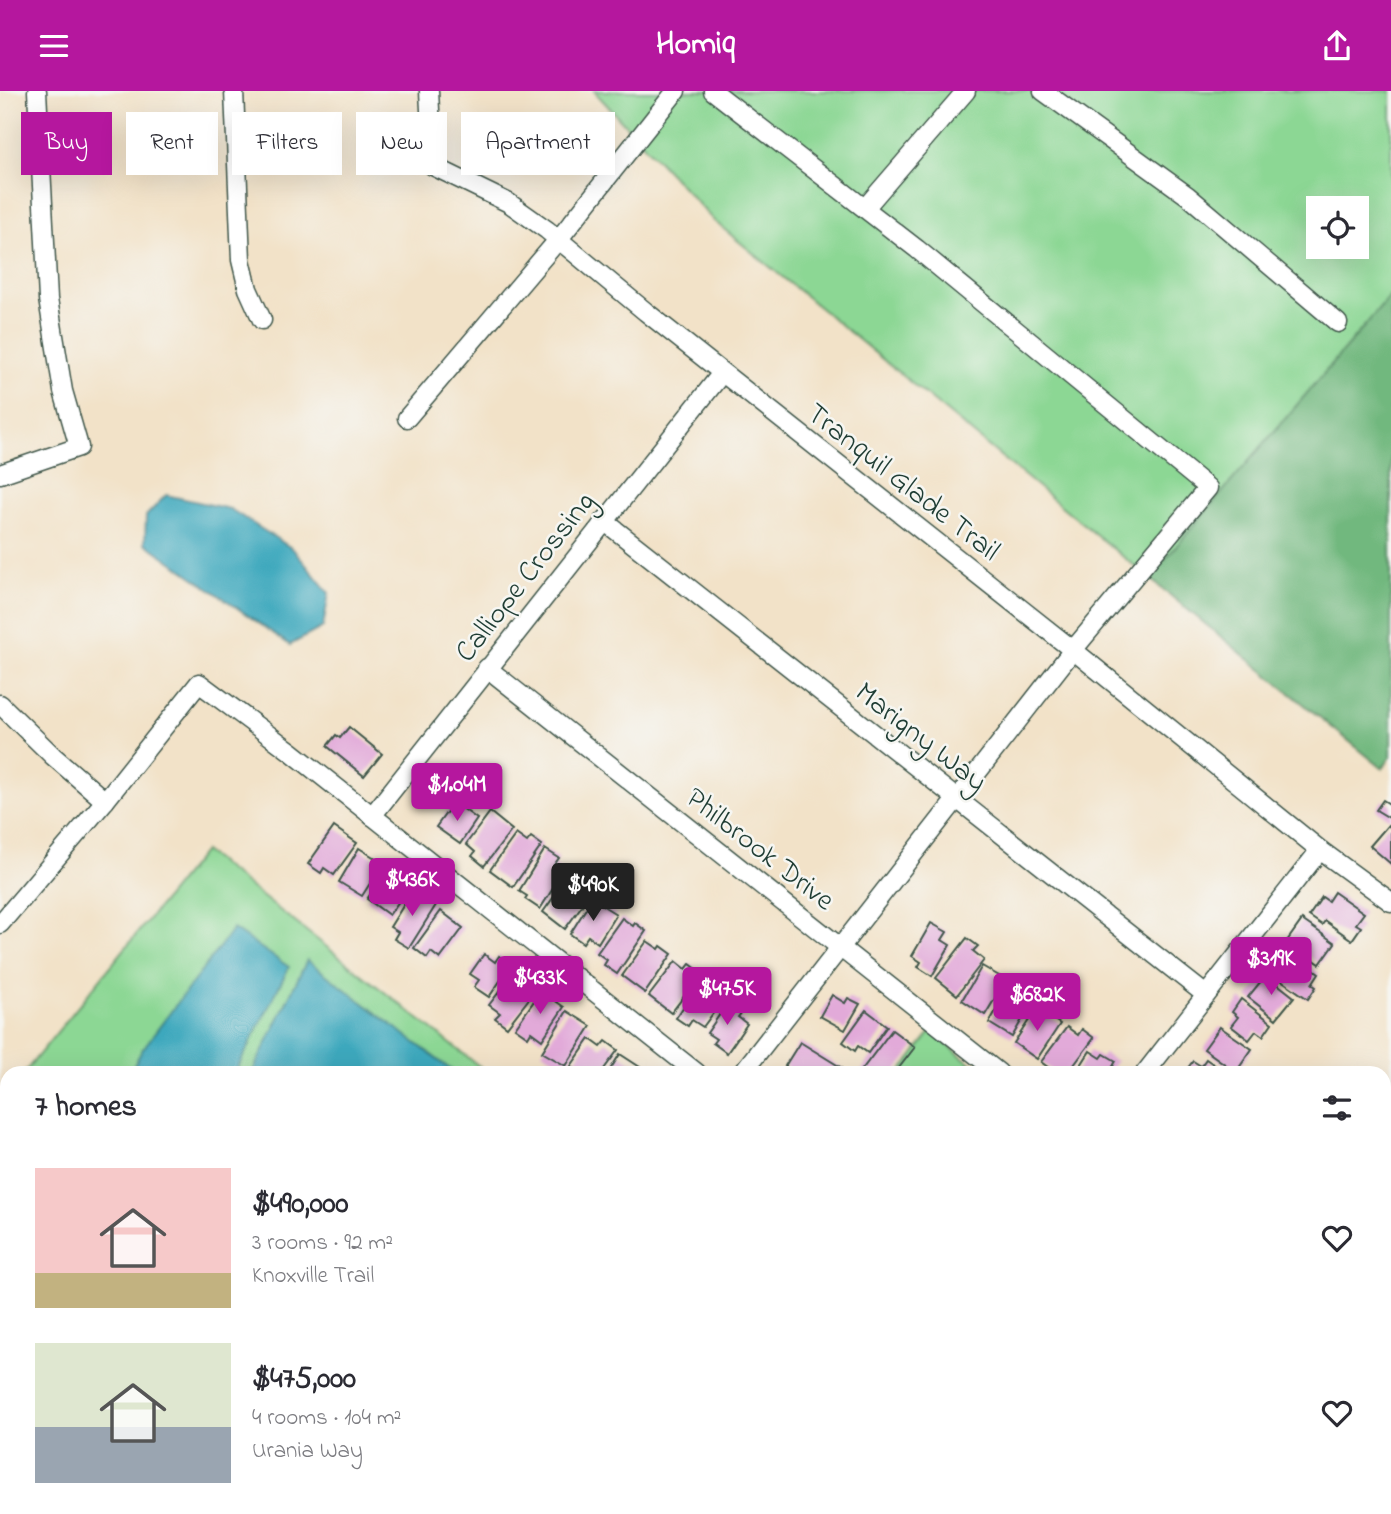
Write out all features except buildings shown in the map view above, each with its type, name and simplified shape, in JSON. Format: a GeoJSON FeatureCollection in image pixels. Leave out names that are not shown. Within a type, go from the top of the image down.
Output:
{"type":"FeatureCollection","features":[{"type":"Feature","properties":{"kind":"street"},"geometry":{"type":"LineString","coordinates":[[0,474],[79,447],[64,391],[48,299],[37,91]]}},
{"type":"Feature","properties":{"kind":"street"},"geometry":{"type":"LineString","coordinates":[[234,91],[241,260],[248,289],[262,320]]}},
{"type":"Feature","properties":{"kind":"street","name":"Tranquil Glade Trail"},"geometry":{"type":"LineString","coordinates":[[429,91],[433,166],[509,203],[558,240],[1320,850],[1391,902]]}},
{"type":"Feature","properties":{"kind":"street"},"geometry":{"type":"LineString","coordinates":[[407,418],[558,240],[676,91]]}},
{"type":"Feature","properties":{"kind":"street"},"geometry":{"type":"LineString","coordinates":[[713,91],[864,208],[1208,488],[1073,650],[747,1066]]}},
{"type":"Feature","properties":{"kind":"street"},"geometry":{"type":"LineString","coordinates":[[864,208],[966,91]]}},
{"type":"Feature","properties":{"kind":"street"},"geometry":{"type":"LineString","coordinates":[[1043,91],[1188,195],[1338,323]]}},
{"type":"Feature","properties":{"kind":"street","name":"Calliope Crossing"},"geometry":{"type":"LineString","coordinates":[[372,816],[722,373]]}},
{"type":"Feature","properties":{"kind":"street","name":"Marigny Way"},"geometry":{"type":"LineString","coordinates":[[604,521],[1206,995]]}},
{"type":"Feature","properties":{"kind":"street","name":"Philbrook Drive"},"geometry":{"type":"LineString","coordinates":[[487,669],[990,1066]]}},
{"type":"Feature","properties":{"kind":"street"},"geometry":{"type":"LineString","coordinates":[[0,924],[105,801],[200,683],[688,1066]]}},
{"type":"Feature","properties":{"kind":"street"},"geometry":{"type":"LineString","coordinates":[[0,705],[105,801]]}},
{"type":"Feature","properties":{"kind":"street"},"geometry":{"type":"LineString","coordinates":[[1150,1066],[1320,850]]}},
{"type":"Feature","properties":{"kind":"green space"},"geometry":{"type":"Polygon","coordinates":[[[594,91],[1391,91],[1391,295],[1149,578],[714,221],[594,91]]]}},
{"type":"Feature","properties":{"kind":"green space"},"geometry":{"type":"Polygon","coordinates":[[[1391,295],[1391,757],[1382,768],[1149,578],[1391,295]]]}},
{"type":"Feature","properties":{"kind":"green space"},"geometry":{"type":"Polygon","coordinates":[[[204,851],[479,1066],[30,1066],[204,851]]]}},
{"type":"Feature","properties":{"kind":"green space"},"geometry":{"type":"Polygon","coordinates":[[[931,1032],[974,1066],[905,1066],[931,1032]]]}},
{"type":"Feature","properties":{"kind":"water"},"geometry":{"type":"Polygon","coordinates":[[[166,495],[230,509],[293,549],[329,593],[323,627],[290,645],[145,543],[146,516],[166,495]]]}},
{"type":"Feature","properties":{"kind":"water"},"geometry":{"type":"Polygon","coordinates":[[[233,929],[289,967],[239,1066],[134,1066],[142,1050],[233,929]]]}},
{"type":"Feature","properties":{"kind":"water"},"geometry":{"type":"Polygon","coordinates":[[[307,960],[446,1066],[255,1066],[307,960]]]}}]}
